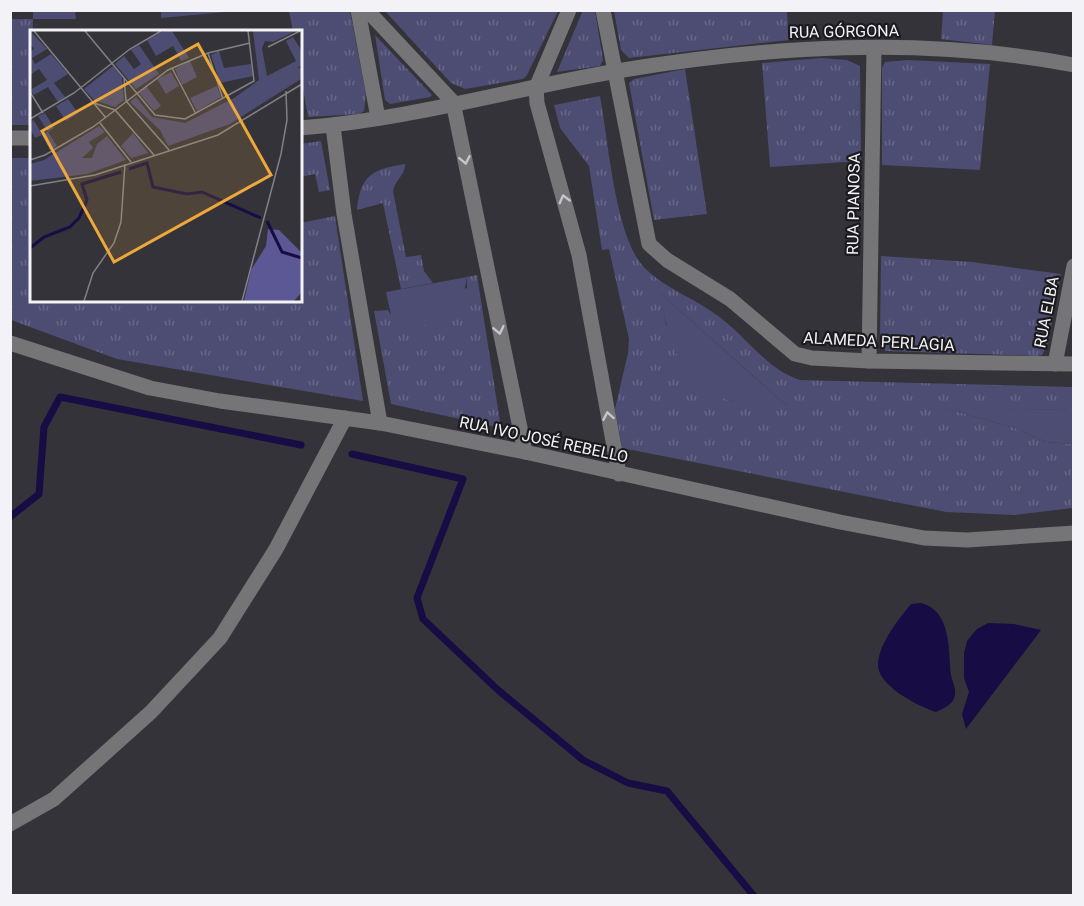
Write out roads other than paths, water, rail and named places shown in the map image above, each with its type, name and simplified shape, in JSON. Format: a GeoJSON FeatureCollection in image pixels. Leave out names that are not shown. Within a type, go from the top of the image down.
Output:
{"type":"FeatureCollection","features":[{"type":"Feature","properties":{"kind":"street"},"geometry":{"type":"LineString","coordinates":[[357,10],[378,118]]}},
{"type":"Feature","properties":{"kind":"street"},"geometry":{"type":"LineString","coordinates":[[367,10],[453,102],[525,452]]}},
{"type":"Feature","properties":{"kind":"street"},"geometry":{"type":"LineString","coordinates":[[569,10],[536,88],[537,103],[579,255],[619,474]]}},
{"type":"Feature","properties":{"kind":"street"},"geometry":{"type":"LineString","coordinates":[[603,10],[616,71]]}},
{"type":"Feature","properties":{"kind":"street","name":"RUA PIANOSA"},"geometry":{"type":"LineString","coordinates":[[869,361],[874,48]]}},
{"type":"Feature","properties":{"kind":"street","name":"RUA GÓRGONA"},"geometry":{"type":"LineString","coordinates":[[302,128],[333,126],[378,118],[616,71],[789,49],[959,50],[1074,64]]}},
{"type":"Feature","properties":{"kind":"street","name":"ALAMEDA PERLAGIA"},"geometry":{"type":"LineString","coordinates":[[616,71],[649,244],[667,260],[730,299],[795,354],[812,358],[869,361],[1074,364]]}},
{"type":"Feature","properties":{"kind":"street"},"geometry":{"type":"LineString","coordinates":[[333,126],[344,214],[380,423]]}},
{"type":"Feature","properties":{"kind":"street"},"geometry":{"type":"LineString","coordinates":[[10,138],[30,138]]}},
{"type":"Feature","properties":{"kind":"street","name":"RUA ELBA"},"geometry":{"type":"LineString","coordinates":[[1055,364],[1074,266]]}},
{"type":"Feature","properties":{"kind":"street","name":"RUA IVO JOSÉ REBELLO"},"geometry":{"type":"LineString","coordinates":[[10,343],[150,388],[220,401],[380,423],[924,538],[967,540],[1074,533]]}},
{"type":"Feature","properties":{"kind":"street"},"geometry":{"type":"LineString","coordinates":[[10,824],[54,799],[151,712],[220,638],[276,549],[345,418]]}},
{"type":"Feature","properties":{"kind":"waterway"},"geometry":{"type":"LineString","coordinates":[[10,517],[39,494],[44,427],[60,397],[301,445]]}},
{"type":"Feature","properties":{"kind":"waterway"},"geometry":{"type":"LineString","coordinates":[[352,454],[463,479],[417,598],[423,619],[498,690],[583,760],[628,783],[667,791],[754,896]]}}]}
